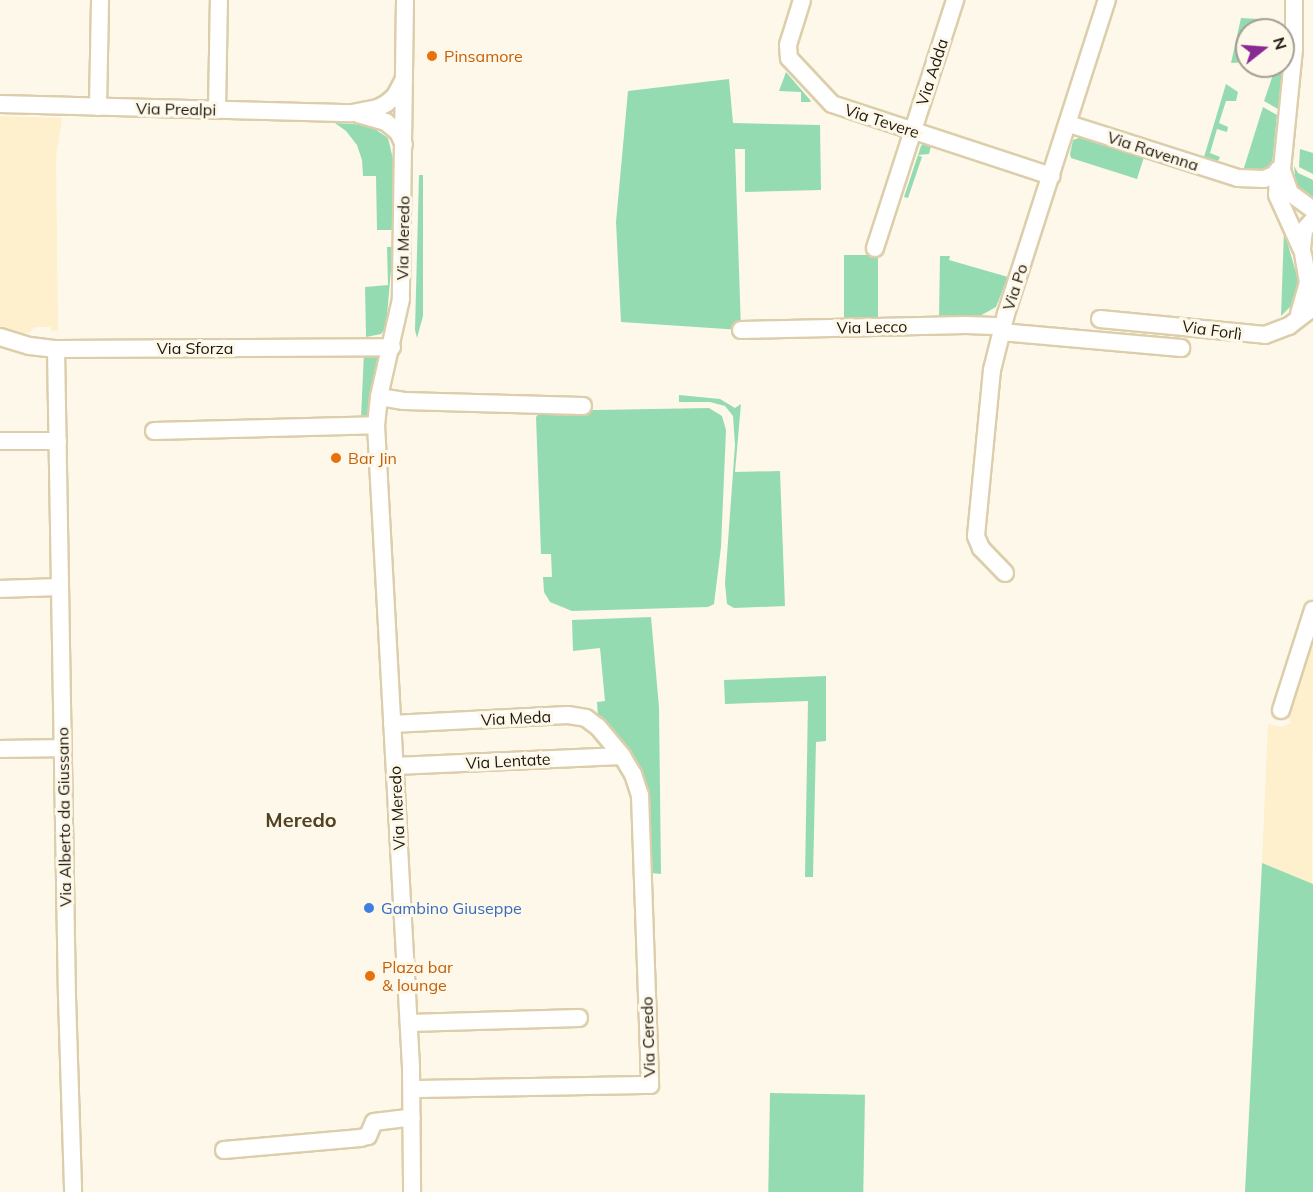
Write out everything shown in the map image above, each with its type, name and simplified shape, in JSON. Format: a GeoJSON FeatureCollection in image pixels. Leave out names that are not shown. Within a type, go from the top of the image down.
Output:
{"type":"FeatureCollection","features":[{"type":"Feature","properties":{"kind":"street"},"geometry":{"type":"LineString","coordinates":[[98,107],[100,0]]}},
{"type":"Feature","properties":{"kind":"street"},"geometry":{"type":"LineString","coordinates":[[217,110],[219,0]]}},
{"type":"Feature","properties":{"kind":"street","name":"Via Meredo"},"geometry":{"type":"LineString","coordinates":[[405,0],[401,299],[379,397],[376,425],[409,1023],[412,1089],[412,1192]]}},
{"type":"Feature","properties":{"kind":"street","name":"Via Tevere"},"geometry":{"type":"LineString","coordinates":[[802,0],[788,45],[789,58],[832,104],[1051,176]]}},
{"type":"Feature","properties":{"kind":"street","name":"Via Adda"},"geometry":{"type":"LineString","coordinates":[[875,248],[955,0]]}},
{"type":"Feature","properties":{"kind":"street","name":"Via Po"},"geometry":{"type":"LineString","coordinates":[[1005,573],[981,548],[976,536],[992,370],[1001,329],[1069,124],[1107,0]]}},
{"type":"Feature","properties":{"kind":"street"},"geometry":{"type":"LineString","coordinates":[[1294,0],[1294,49],[1276,187],[1282,208],[1306,258]]}},
{"type":"Feature","properties":{"kind":"street","name":"Via Prealpi"},"geometry":{"type":"LineString","coordinates":[[0,104],[352,113],[371,110],[387,103],[395,96],[405,77]]}},
{"type":"Feature","properties":{"kind":"street","name":"Via Prealpi"},"geometry":{"type":"LineString","coordinates":[[352,113],[386,122],[398,132],[404,147]]}},
{"type":"Feature","properties":{"kind":"street","name":"Via Ravenna"},"geometry":{"type":"LineString","coordinates":[[1069,124],[1238,178],[1266,193],[1282,208]]}},
{"type":"Feature","properties":{"kind":"street"},"geometry":{"type":"LineString","coordinates":[[1280,163],[1286,186],[1295,198],[1313,210]]}},
{"type":"Feature","properties":{"kind":"street","name":"Via Ravenna"},"geometry":{"type":"LineString","coordinates":[[1238,178],[1264,179],[1274,175],[1280,163]]}},
{"type":"Feature","properties":{"kind":"street"},"geometry":{"type":"LineString","coordinates":[[1294,323],[1306,294],[1307,273],[1303,235],[1313,220]]}},
{"type":"Feature","properties":{"kind":"street","name":"Via Forlì"},"geometry":{"type":"LineString","coordinates":[[1100,319],[1257,335],[1279,332],[1294,323],[1313,303]]}},
{"type":"Feature","properties":{"kind":"street"},"geometry":{"type":"LineString","coordinates":[[1122,343],[1126,320]]}},
{"type":"Feature","properties":{"kind":"street","name":"Via Lecco"},"geometry":{"type":"LineString","coordinates":[[741,330],[966,325],[1001,329]]}},
{"type":"Feature","properties":{"kind":"street","name":"Via Forlì"},"geometry":{"type":"LineString","coordinates":[[1001,329],[1181,348]]}},
{"type":"Feature","properties":{"kind":"street","name":"Via Sforza"},"geometry":{"type":"LineString","coordinates":[[0,337],[23,344],[56,349],[392,347]]}},
{"type":"Feature","properties":{"kind":"street","name":"Via Alberto da Giussano"},"geometry":{"type":"LineString","coordinates":[[56,349],[73,1192]]}},
{"type":"Feature","properties":{"kind":"street"},"geometry":{"type":"LineString","coordinates":[[379,397],[403,401],[583,406]]}},
{"type":"Feature","properties":{"kind":"street"},"geometry":{"type":"LineString","coordinates":[[154,431],[376,425]]}},
{"type":"Feature","properties":{"kind":"street"},"geometry":{"type":"LineString","coordinates":[[0,441],[58,441]]}},
{"type":"Feature","properties":{"kind":"street"},"geometry":{"type":"LineString","coordinates":[[0,589],[60,587]]}},
{"type":"Feature","properties":{"kind":"street"},"geometry":{"type":"LineString","coordinates":[[1281,710],[1313,610]]}},
{"type":"Feature","properties":{"kind":"street","name":"Via Meda"},"geometry":{"type":"LineString","coordinates":[[392,724],[577,716],[592,720],[622,756]]}},
{"type":"Feature","properties":{"kind":"street"},"geometry":{"type":"LineString","coordinates":[[0,749],[63,748]]}},
{"type":"Feature","properties":{"kind":"street","name":"Via Lentate"},"geometry":{"type":"LineString","coordinates":[[395,766],[622,756]]}},
{"type":"Feature","properties":{"kind":"street","name":"Via Ceredo"},"geometry":{"type":"LineString","coordinates":[[412,1089],[650,1085],[640,795],[633,774],[622,756]]}},
{"type":"Feature","properties":{"kind":"street"},"geometry":{"type":"LineString","coordinates":[[409,1023],[579,1018]]}},
{"type":"Feature","properties":{"kind":"street"},"geometry":{"type":"LineString","coordinates":[[224,1150],[360,1138],[368,1136],[374,1122],[412,1117]]}},
{"type":"Feature","properties":{"kind":"shaded area"},"geometry":{"type":"Polygon","coordinates":[[[0,116],[62,118],[56,157],[58,331],[52,331],[50,327],[35,327],[29,333],[21,333],[0,328],[0,116]]]}},
{"type":"Feature","properties":{"kind":"shaded area"},"geometry":{"type":"Polygon","coordinates":[[[1310,647],[1313,647],[1312,884],[1262,863],[1268,724],[1281,727],[1291,723],[1289,717],[1310,647]]]}},
{"type":"Feature","properties":{"kind":"green space"},"geometry":{"type":"Polygon","coordinates":[[[1235,45],[1235,63],[1231,63],[1235,45]]]}},
{"type":"Feature","properties":{"kind":"green space"},"geometry":{"type":"Polygon","coordinates":[[[786,72],[810,102],[801,102],[801,92],[779,91],[786,72]]]}},
{"type":"Feature","properties":{"kind":"green space"},"geometry":{"type":"Polygon","coordinates":[[[1272,78],[1282,78],[1278,109],[1264,101],[1272,78]]]}},
{"type":"Feature","properties":{"kind":"green space"},"geometry":{"type":"Polygon","coordinates":[[[729,79],[733,123],[820,125],[821,190],[745,192],[745,149],[735,149],[741,330],[621,322],[616,222],[628,91],[729,79]]]}},
{"type":"Feature","properties":{"kind":"green space"},"geometry":{"type":"Polygon","coordinates":[[[1226,84],[1238,92],[1236,101],[1226,101],[1219,123],[1228,127],[1227,132],[1217,129],[1210,153],[1220,157],[1218,161],[1204,157],[1226,84]]]}},
{"type":"Feature","properties":{"kind":"green space"},"geometry":{"type":"Polygon","coordinates":[[[1263,107],[1277,115],[1272,165],[1268,171],[1243,171],[1263,107]]]}},
{"type":"Feature","properties":{"kind":"green space"},"geometry":{"type":"Polygon","coordinates":[[[335,123],[369,125],[388,138],[393,159],[394,230],[377,230],[376,176],[363,176],[362,160],[357,145],[346,131],[335,123]]]}},
{"type":"Feature","properties":{"kind":"green space"},"geometry":{"type":"Polygon","coordinates":[[[1082,137],[1144,157],[1137,179],[1071,158],[1073,140],[1082,137]]]}},
{"type":"Feature","properties":{"kind":"green space"},"geometry":{"type":"Polygon","coordinates":[[[924,143],[931,146],[929,154],[918,155],[924,143]]]}},
{"type":"Feature","properties":{"kind":"green space"},"geometry":{"type":"Polygon","coordinates":[[[1300,149],[1313,153],[1313,174],[1299,167],[1300,149]]]}},
{"type":"Feature","properties":{"kind":"green space"},"geometry":{"type":"Polygon","coordinates":[[[918,155],[922,157],[908,198],[904,197],[918,155]]]}},
{"type":"Feature","properties":{"kind":"green space"},"geometry":{"type":"Polygon","coordinates":[[[1294,166],[1298,173],[1313,180],[1313,200],[1296,186],[1294,166]]]}},
{"type":"Feature","properties":{"kind":"green space"},"geometry":{"type":"Polygon","coordinates":[[[419,175],[423,175],[423,316],[417,338],[415,330],[419,175]]]}},
{"type":"Feature","properties":{"kind":"green space"},"geometry":{"type":"Polygon","coordinates":[[[1284,231],[1299,283],[1294,303],[1281,316],[1284,231]]]}},
{"type":"Feature","properties":{"kind":"green space"},"geometry":{"type":"Polygon","coordinates":[[[387,247],[393,247],[386,327],[381,334],[366,337],[365,287],[388,285],[387,247]]]}},
{"type":"Feature","properties":{"kind":"green space"},"geometry":{"type":"Polygon","coordinates":[[[844,255],[878,255],[878,323],[844,323],[844,255]]]}},
{"type":"Feature","properties":{"kind":"green space"},"geometry":{"type":"Polygon","coordinates":[[[940,256],[950,256],[949,260],[1008,277],[996,307],[978,317],[939,317],[940,256]]]}},
{"type":"Feature","properties":{"kind":"green space"},"geometry":{"type":"Polygon","coordinates":[[[364,352],[374,353],[380,358],[369,418],[361,418],[364,352]]]}},
{"type":"Feature","properties":{"kind":"green space"},"geometry":{"type":"Polygon","coordinates":[[[679,395],[720,399],[735,408],[741,404],[735,472],[780,471],[785,606],[734,608],[727,604],[725,583],[735,445],[733,416],[725,406],[710,402],[679,402],[679,395]]]}},
{"type":"Feature","properties":{"kind":"green space"},"geometry":{"type":"Polygon","coordinates":[[[709,408],[722,416],[726,430],[721,547],[714,604],[708,607],[572,611],[550,602],[544,592],[543,577],[552,577],[551,554],[541,554],[536,417],[541,411],[709,408]]]}},
{"type":"Feature","properties":{"kind":"green space"},"geometry":{"type":"Polygon","coordinates":[[[651,617],[659,707],[661,874],[651,873],[646,811],[598,717],[597,702],[605,701],[600,648],[573,651],[572,620],[651,617]]]}},
{"type":"Feature","properties":{"kind":"green space"},"geometry":{"type":"Polygon","coordinates":[[[826,676],[826,741],[816,742],[813,877],[805,877],[808,701],[725,704],[724,680],[826,676]]]}},
{"type":"Feature","properties":{"kind":"green space"},"geometry":{"type":"Polygon","coordinates":[[[1262,863],[1313,884],[1313,1192],[1245,1192],[1262,863]]]}},
{"type":"Feature","properties":{"kind":"green space"},"geometry":{"type":"Polygon","coordinates":[[[770,1093],[865,1095],[863,1192],[768,1192],[770,1093]]]}},
{"type":"Feature","properties":{"kind":"place","name":"Pinsamore"},"geometry":{"type":"Point","coordinates":[432,56]}},
{"type":"Feature","properties":{"kind":"place","name":"Bar Jin"},"geometry":{"type":"Point","coordinates":[336,458]}},
{"type":"Feature","properties":{"kind":"place","name":"Gambino Giuseppe"},"geometry":{"type":"Point","coordinates":[369,908]}},
{"type":"Feature","properties":{"kind":"place","name":"Plaza bar & lounge"},"geometry":{"type":"Point","coordinates":[370,976]}},
{"type":"Feature","properties":{"kind":"district","name":"Meredo"},"geometry":{"type":"Point","coordinates":[301,819]}}]}
